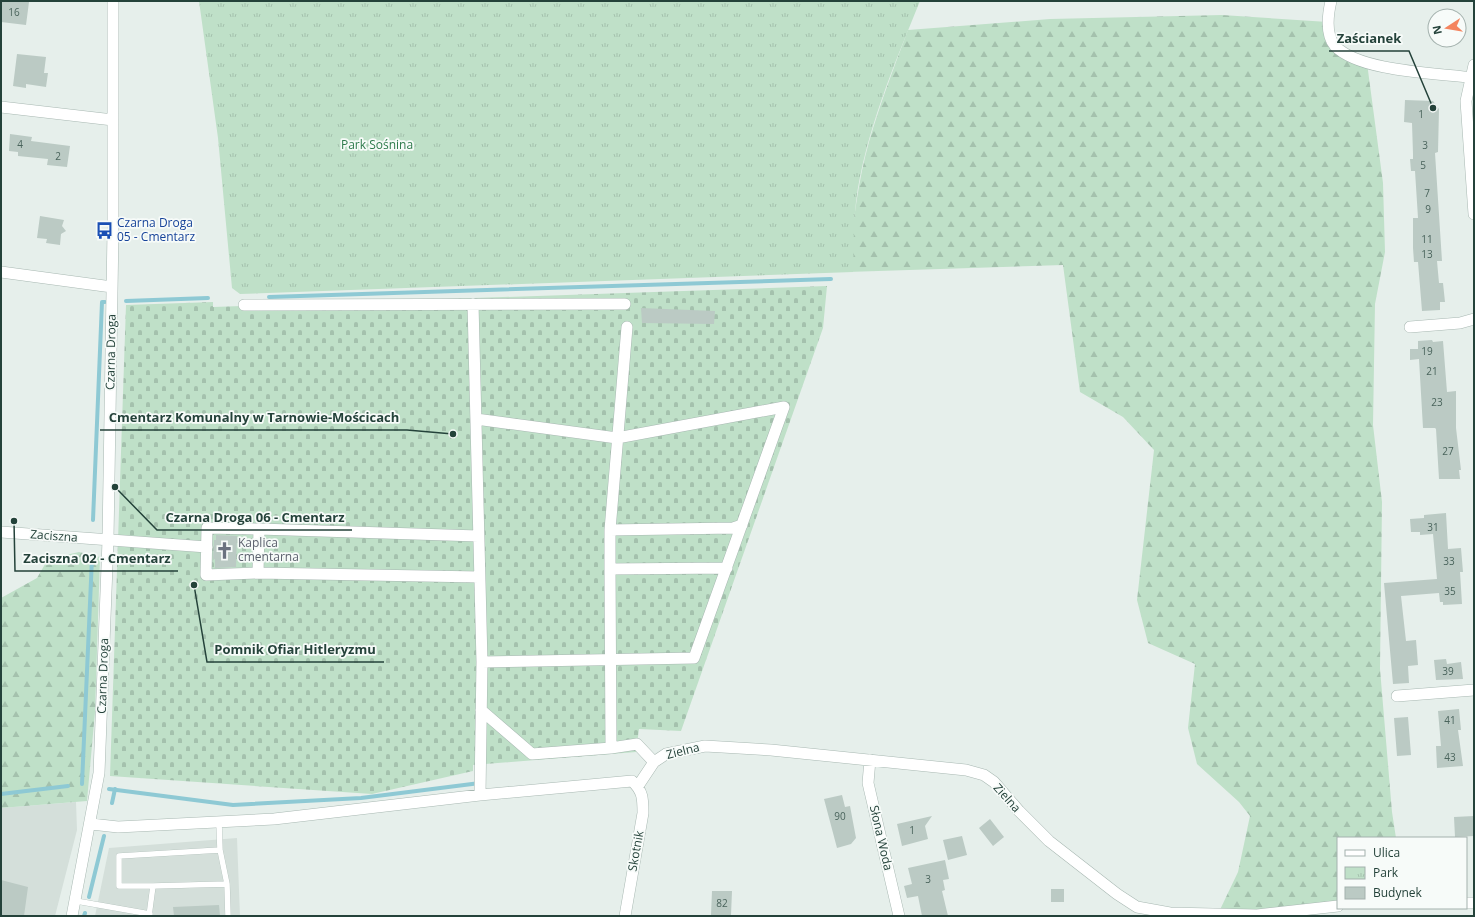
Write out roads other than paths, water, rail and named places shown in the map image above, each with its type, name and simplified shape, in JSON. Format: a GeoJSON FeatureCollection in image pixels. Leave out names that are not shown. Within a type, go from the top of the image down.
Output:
{"type":"FeatureCollection","features":[{"type":"Feature","properties":{"kind":"street","name":"Czarna Droga"},"geometry":{"type":"LineString","coordinates":[[72,916],[91,824],[99,773],[108,540],[112,287],[113,1]]}},
{"type":"Feature","properties":{"kind":"street"},"geometry":{"type":"LineString","coordinates":[[1331,1],[1328,30],[1334,45],[1354,59],[1379,66],[1472,78]]}},
{"type":"Feature","properties":{"kind":"street"},"geometry":{"type":"LineString","coordinates":[[1474,66],[1466,101],[1474,214]]}},
{"type":"Feature","properties":{"kind":"street"},"geometry":{"type":"LineString","coordinates":[[1,107],[113,120]]}},
{"type":"Feature","properties":{"kind":"street"},"geometry":{"type":"LineString","coordinates":[[1,272],[112,287]]}},
{"type":"Feature","properties":{"kind":"street"},"geometry":{"type":"LineString","coordinates":[[473,304],[482,662],[480,795]]}},
{"type":"Feature","properties":{"kind":"street"},"geometry":{"type":"LineString","coordinates":[[244,305],[626,304]]}},
{"type":"Feature","properties":{"kind":"street"},"geometry":{"type":"LineString","coordinates":[[1410,327],[1460,323],[1474,319]]}},
{"type":"Feature","properties":{"kind":"street"},"geometry":{"type":"LineString","coordinates":[[611,748],[610,530],[628,327]]}},
{"type":"Feature","properties":{"kind":"street"},"geometry":{"type":"LineString","coordinates":[[476,419],[617,438],[784,407],[694,658],[482,662]]}},
{"type":"Feature","properties":{"kind":"street"},"geometry":{"type":"LineString","coordinates":[[610,530],[733,528],[742,525]]}},
{"type":"Feature","properties":{"kind":"street"},"geometry":{"type":"LineString","coordinates":[[478,536],[207,528],[206,575],[258,573],[479,577]]}},
{"type":"Feature","properties":{"kind":"street"},"geometry":{"type":"LineString","coordinates":[[258,529],[258,573]]}},
{"type":"Feature","properties":{"kind":"street","name":"Zaciszna"},"geometry":{"type":"LineString","coordinates":[[1,532],[207,547]]}},
{"type":"Feature","properties":{"kind":"street"},"geometry":{"type":"LineString","coordinates":[[610,569],[727,568]]}},
{"type":"Feature","properties":{"kind":"street"},"geometry":{"type":"LineString","coordinates":[[1397,696],[1474,690]]}},
{"type":"Feature","properties":{"kind":"street"},"geometry":{"type":"LineString","coordinates":[[481,710],[532,754],[611,748],[637,744],[654,762]]}},
{"type":"Feature","properties":{"kind":"street","name":"Zielna"},"geometry":{"type":"LineString","coordinates":[[638,786],[654,762],[666,754],[706,746],[771,750],[966,770],[984,775],[994,782],[1019,812],[1049,841],[1117,894],[1137,907],[1170,913],[1257,915],[1337,906]]}},
{"type":"Feature","properties":{"kind":"street","name":"Słona Woda"},"geometry":{"type":"LineString","coordinates":[[870,760],[868,783],[899,916]]}},
{"type":"Feature","properties":{"kind":"street"},"geometry":{"type":"LineString","coordinates":[[91,824],[118,827],[282,818],[480,795],[632,781],[638,786]]}},
{"type":"Feature","properties":{"kind":"street","name":"Skotnik"},"geometry":{"type":"LineString","coordinates":[[625,916],[643,813],[643,796],[638,786]]}},
{"type":"Feature","properties":{"kind":"lane"},"geometry":{"type":"LineString","coordinates":[[219,822],[220,850],[227,884],[228,916]]}},
{"type":"Feature","properties":{"kind":"lane"},"geometry":{"type":"LineString","coordinates":[[220,850],[119,856],[118,886],[227,884]]}},
{"type":"Feature","properties":{"kind":"lane"},"geometry":{"type":"LineString","coordinates":[[76,901],[149,915],[153,886]]}},
{"type":"Feature","properties":{"kind":"waterway"},"geometry":{"type":"LineString","coordinates":[[269,297],[831,279]]}},
{"type":"Feature","properties":{"kind":"waterway"},"geometry":{"type":"LineString","coordinates":[[126,301],[208,298]]}},
{"type":"Feature","properties":{"kind":"waterway"},"geometry":{"type":"LineString","coordinates":[[93,520],[102,302],[105,302]]}},
{"type":"Feature","properties":{"kind":"waterway"},"geometry":{"type":"LineString","coordinates":[[82,784],[92,558]]}},
{"type":"Feature","properties":{"kind":"waterway"},"geometry":{"type":"LineString","coordinates":[[109,789],[233,805],[361,798],[480,783]]}},
{"type":"Feature","properties":{"kind":"waterway"},"geometry":{"type":"LineString","coordinates":[[1,794],[68,786]]}},
{"type":"Feature","properties":{"kind":"waterway"},"geometry":{"type":"LineString","coordinates":[[112,803],[115,789]]}},
{"type":"Feature","properties":{"kind":"waterway"},"geometry":{"type":"LineString","coordinates":[[89,897],[104,836]]}},
{"type":"Feature","properties":{"kind":"place","name":"Zaścianek"},"geometry":{"type":"Point","coordinates":[1433,108]}},
{"type":"Feature","properties":{"kind":"place","name":"Czarna Droga 05 - Cmentarz"},"geometry":{"type":"Point","coordinates":[104,230]}},
{"type":"Feature","properties":{"kind":"place","name":"Cmentarz Komunalny w Tarnowie-Mościcach"},"geometry":{"type":"Point","coordinates":[453,434]}},
{"type":"Feature","properties":{"kind":"place","name":"Czarna Droga 06 - Cmentarz"},"geometry":{"type":"Point","coordinates":[115,487]}},
{"type":"Feature","properties":{"kind":"place","name":"Zaciszna 02 - Cmentarz"},"geometry":{"type":"Point","coordinates":[14,521]}},
{"type":"Feature","properties":{"kind":"place","name":"Kaplica cmentarna"},"geometry":{"type":"Point","coordinates":[225,550]}},
{"type":"Feature","properties":{"kind":"place","name":"Pomnik Ofiar Hitleryzmu"},"geometry":{"type":"Point","coordinates":[194,585]}},
{"type":"Feature","properties":{"kind":"park label","name":"Park Sośnina"},"geometry":{"type":"Point","coordinates":[377,145]}}]}
